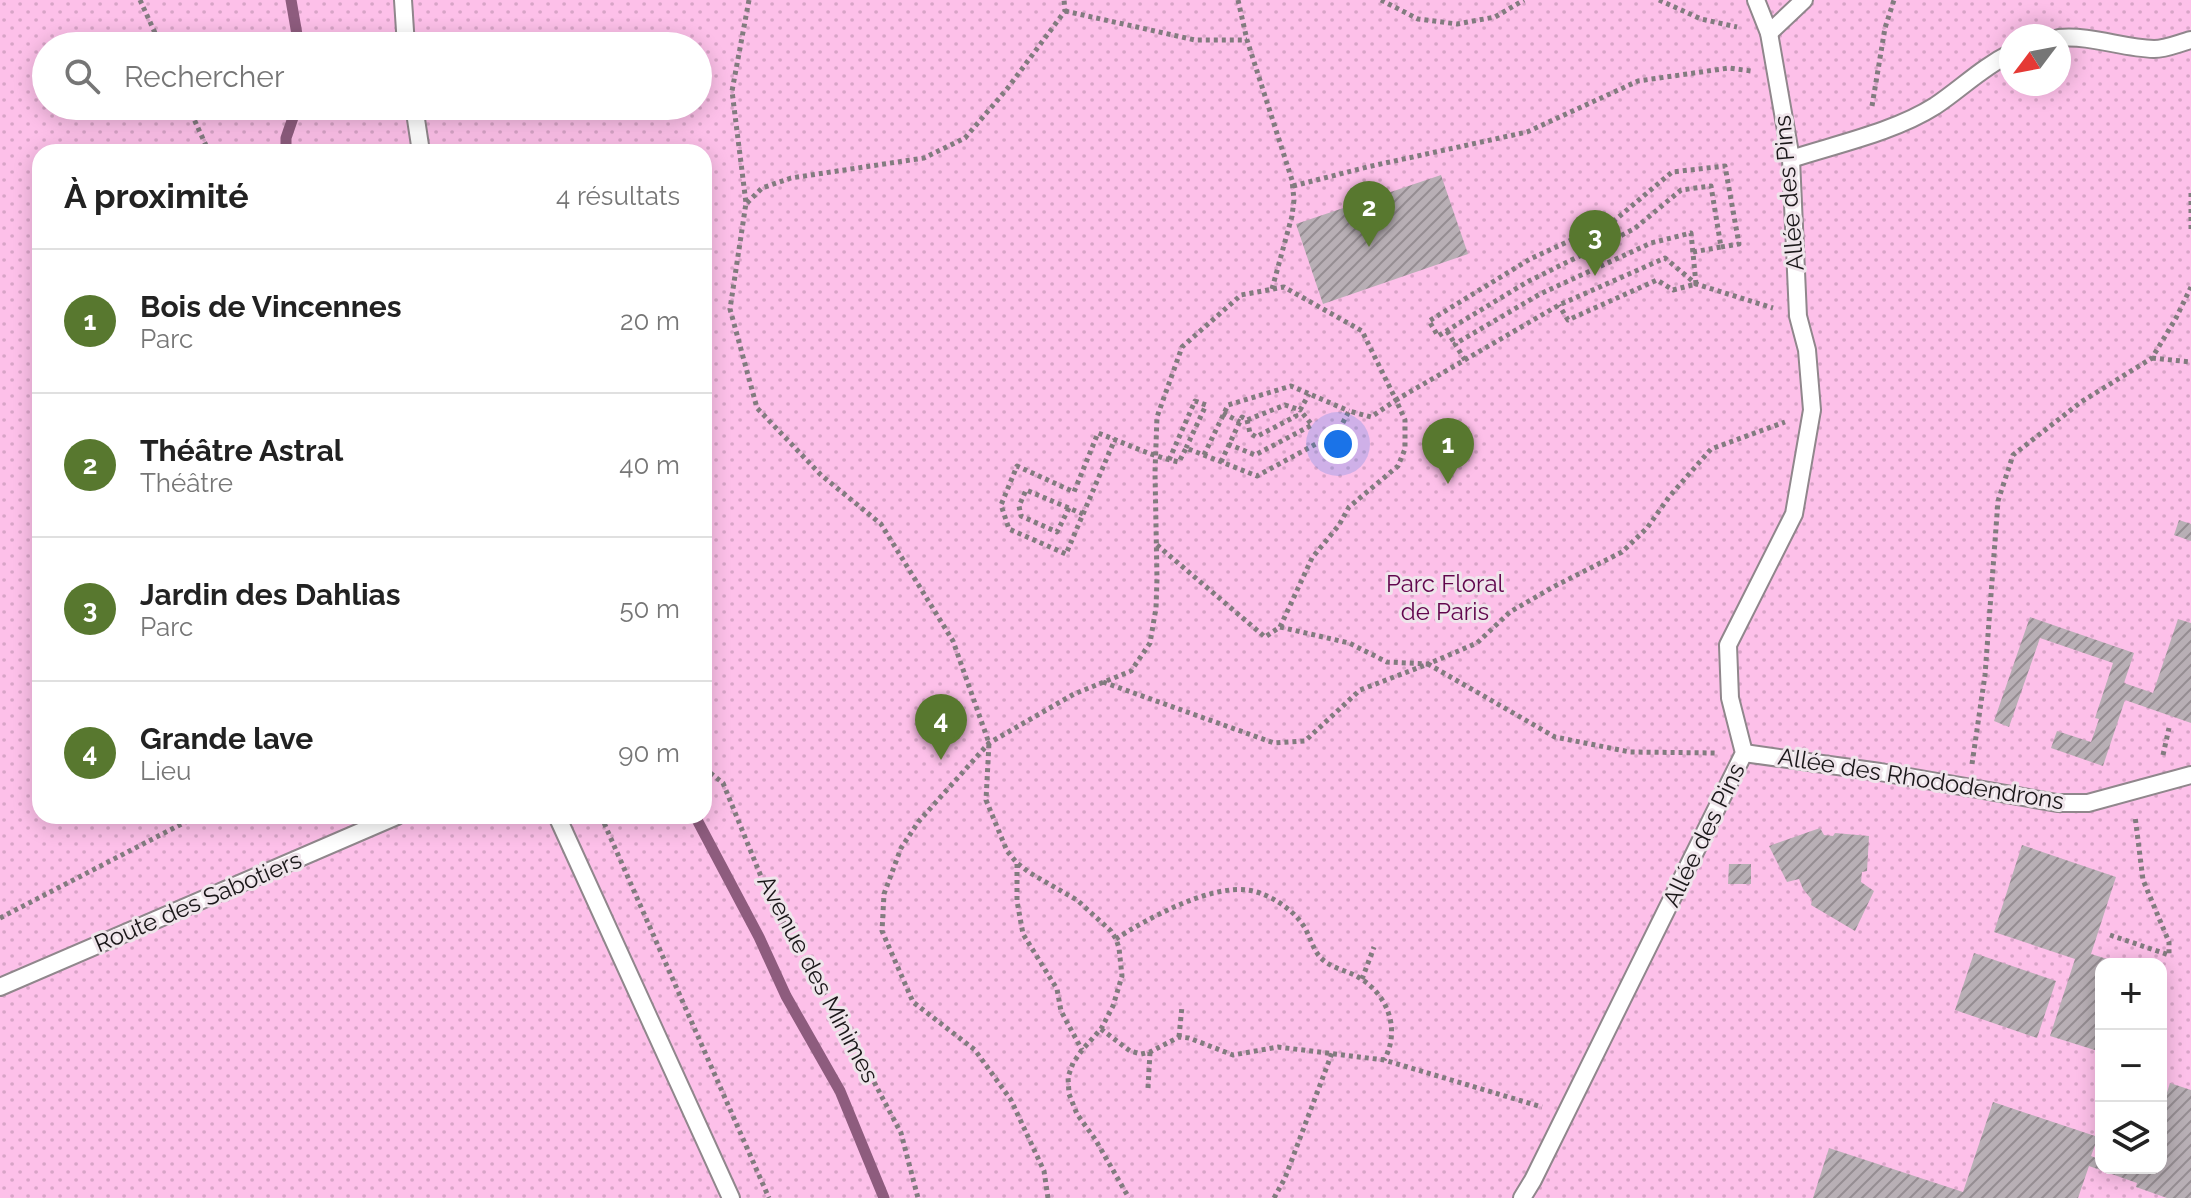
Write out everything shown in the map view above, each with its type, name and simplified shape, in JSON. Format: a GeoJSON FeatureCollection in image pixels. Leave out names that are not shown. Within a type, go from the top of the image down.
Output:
{"type":"FeatureCollection","features":[{"type":"Feature","properties":{"kind":"lane"},"geometry":{"type":"LineString","coordinates":[[403,0],[404,32]]}},
{"type":"Feature","properties":{"kind":"lane","name":"Allée des Pins"},"geometry":{"type":"LineString","coordinates":[[1522,1198],[1744,753],[1730,698],[1728,645],[1794,514],[1812,410],[1807,350],[1798,316],[1791,159],[1769,33],[1756,0]]}},
{"type":"Feature","properties":{"kind":"lane"},"geometry":{"type":"LineString","coordinates":[[1769,33],[1804,0]]}},
{"type":"Feature","properties":{"kind":"lane"},"geometry":{"type":"LineString","coordinates":[[2071,37],[2157,49],[2191,40]]}},
{"type":"Feature","properties":{"kind":"lane"},"geometry":{"type":"LineString","coordinates":[[1791,159],[1867,135],[1934,106],[1999,59]]}},
{"type":"Feature","properties":{"kind":"lane"},"geometry":{"type":"LineString","coordinates":[[416,120],[420,144]]}},
{"type":"Feature","properties":{"kind":"lane","name":"Allée des Rhododendrons"},"geometry":{"type":"LineString","coordinates":[[1744,753],[1880,772],[2057,803],[2088,803],[2191,775]]}},
{"type":"Feature","properties":{"kind":"lane","name":"Route des Sabotiers"},"geometry":{"type":"LineString","coordinates":[[0,987],[378,824]]}},
{"type":"Feature","properties":{"kind":"lane"},"geometry":{"type":"LineString","coordinates":[[561,824],[731,1198]]}},
{"type":"Feature","properties":{"kind":"path"},"geometry":{"type":"LineString","coordinates":[[140,0],[155,32]]}},
{"type":"Feature","properties":{"kind":"path"},"geometry":{"type":"LineString","coordinates":[[749,0],[732,91],[746,203],[730,309],[757,408],[821,475],[881,524],[953,641],[989,743],[986,800],[1007,851],[1017,863],[1077,900],[1116,939],[1122,976],[1113,1006],[1101,1029],[1073,1063],[1068,1077],[1069,1094],[1077,1114],[1129,1198]]}},
{"type":"Feature","properties":{"kind":"path"},"geometry":{"type":"LineString","coordinates":[[746,203],[762,188],[791,178],[924,158],[965,138],[1007,89],[1065,11],[1064,0]]}},
{"type":"Feature","properties":{"kind":"path"},"geometry":{"type":"LineString","coordinates":[[1238,0],[1247,40],[1293,186],[1292,216],[1272,289]]}},
{"type":"Feature","properties":{"kind":"path"},"geometry":{"type":"LineString","coordinates":[[1381,0],[1418,19],[1457,24],[1495,17],[1524,0]]}},
{"type":"Feature","properties":{"kind":"path"},"geometry":{"type":"LineString","coordinates":[[1659,0],[1701,19],[1769,33]]}},
{"type":"Feature","properties":{"kind":"path"},"geometry":{"type":"LineString","coordinates":[[1867,135],[1885,28],[1894,0]]}},
{"type":"Feature","properties":{"kind":"path"},"geometry":{"type":"LineString","coordinates":[[1065,11],[1195,40],[1247,40]]}},
{"type":"Feature","properties":{"kind":"path"},"geometry":{"type":"LineString","coordinates":[[1293,186],[1527,132],[1638,81],[1729,68],[1776,75]]}},
{"type":"Feature","properties":{"kind":"path"},"geometry":{"type":"LineString","coordinates":[[194,120],[205,144]]}},
{"type":"Feature","properties":{"kind":"path"},"geometry":{"type":"LineString","coordinates":[[1693,252],[1739,244],[1725,166],[1672,172],[1615,220],[1530,259],[1429,321],[1438,336],[1527,282],[1634,229],[1681,190],[1711,186],[1721,247]]}},
{"type":"Feature","properties":{"kind":"path"},"geometry":{"type":"LineString","coordinates":[[2191,193],[2191,232]]}},
{"type":"Feature","properties":{"kind":"path"},"geometry":{"type":"LineString","coordinates":[[1455,344],[1540,294],[1651,243],[1691,233],[1696,284]]}},
{"type":"Feature","properties":{"kind":"path"},"geometry":{"type":"LineString","coordinates":[[1204,455],[1228,405],[1291,386],[1371,417],[1559,305],[1665,258],[1696,284],[1798,316]]}},
{"type":"Feature","properties":{"kind":"path"},"geometry":{"type":"LineString","coordinates":[[1559,305],[1568,320],[1657,280],[1673,290],[1696,284]]}},
{"type":"Feature","properties":{"kind":"path"},"geometry":{"type":"LineString","coordinates":[[1048,1198],[1044,1171],[1011,1100],[975,1050],[913,1002],[882,931],[884,894],[901,848],[919,821],[989,743],[1074,694],[1131,671],[1150,643],[1156,608],[1157,417],[1182,347],[1241,295],[1284,287],[1362,331],[1405,420],[1405,449],[1398,466],[1349,507],[1339,525],[1312,558],[1280,627],[1265,637],[1157,545]]}},
{"type":"Feature","properties":{"kind":"path"},"geometry":{"type":"LineString","coordinates":[[1968,788],[1985,675],[1998,501],[2013,455],[2081,402],[2152,358],[2191,287]]}},
{"type":"Feature","properties":{"kind":"path"},"geometry":{"type":"LineString","coordinates":[[1447,331],[1465,360]]}},
{"type":"Feature","properties":{"kind":"path"},"geometry":{"type":"LineString","coordinates":[[2152,358],[2191,362]]}},
{"type":"Feature","properties":{"kind":"path"},"geometry":{"type":"LineString","coordinates":[[1221,462],[1242,417],[1247,420],[1250,433],[1256,437],[1296,416],[1296,409],[1309,394]]}},
{"type":"Feature","properties":{"kind":"path"},"geometry":{"type":"LineString","coordinates":[[1115,439],[1066,554],[1009,529],[1001,505],[1017,466],[1074,492],[1098,433],[1115,439],[1138,450],[1155,454],[1169,460],[1179,462],[1206,405],[1195,401],[1169,460]]}},
{"type":"Feature","properties":{"kind":"path"},"geometry":{"type":"LineString","coordinates":[[1228,444],[1255,455],[1312,425],[1296,409],[1285,405],[1247,420]]}},
{"type":"Feature","properties":{"kind":"path"},"geometry":{"type":"LineString","coordinates":[[1102,682],[1274,743],[1305,741],[1360,690],[1477,643],[1510,612],[1622,552],[1647,528],[1669,497],[1711,449],[1775,427],[1812,410]]}},
{"type":"Feature","properties":{"kind":"path"},"geometry":{"type":"LineString","coordinates":[[1186,448],[1257,476],[1338,432],[1349,411]]}},
{"type":"Feature","properties":{"kind":"path"},"geometry":{"type":"LineString","coordinates":[[1223,413],[1240,422]]}},
{"type":"Feature","properties":{"kind":"path"},"geometry":{"type":"LineString","coordinates":[[1069,508],[1057,532],[1021,516],[1019,506],[1026,490],[1069,508],[1083,514]]}},
{"type":"Feature","properties":{"kind":"path"},"geometry":{"type":"LineString","coordinates":[[1280,627],[1349,643],[1387,662],[1428,664],[1555,737],[1630,752],[1744,753]]}},
{"type":"Feature","properties":{"kind":"path","name":"Avenue des Minimes"},"geometry":{"type":"LineString","coordinates":[[712,774],[723,783],[771,901],[845,1027],[901,1133],[918,1198]]}},
{"type":"Feature","properties":{"kind":"path"},"geometry":{"type":"LineString","coordinates":[[2110,935],[2169,955],[2169,942],[2143,880],[2132,792]]}},
{"type":"Feature","properties":{"kind":"path"},"geometry":{"type":"LineString","coordinates":[[0,918],[182,824]]}},
{"type":"Feature","properties":{"kind":"path"},"geometry":{"type":"LineString","coordinates":[[605,824],[769,1198]]}},
{"type":"Feature","properties":{"kind":"path"},"geometry":{"type":"LineString","coordinates":[[1017,863],[1017,901],[1023,934],[1057,989],[1061,1011],[1082,1050]]}},
{"type":"Feature","properties":{"kind":"path"},"geometry":{"type":"LineString","coordinates":[[1116,939],[1157,916],[1209,894],[1244,889],[1261,894],[1280,903],[1303,924],[1315,951],[1323,960],[1362,979],[1376,990],[1385,1004],[1393,1035],[1391,1049],[1384,1060]]}},
{"type":"Feature","properties":{"kind":"path"},"geometry":{"type":"LineString","coordinates":[[1362,979],[1374,947]]}},
{"type":"Feature","properties":{"kind":"path"},"geometry":{"type":"LineString","coordinates":[[1179,1037],[1182,1006]]}},
{"type":"Feature","properties":{"kind":"path"},"geometry":{"type":"LineString","coordinates":[[1101,1029],[1130,1051],[1141,1054],[1179,1037],[1233,1055],[1278,1047],[1384,1060],[1566,1114]]}},
{"type":"Feature","properties":{"kind":"path"},"geometry":{"type":"LineString","coordinates":[[1148,1088],[1150,1052]]}},
{"type":"Feature","properties":{"kind":"path"},"geometry":{"type":"LineString","coordinates":[[1274,1198],[1285,1178],[1332,1053]]}},
{"type":"Feature","properties":{"kind":"green space","name":"Parc Floral de Paris"},"geometry":{"type":"Polygon","coordinates":[[[0,0],[2191,0],[2191,1198],[0,1198],[0,0]]]}},
{"type":"Feature","properties":{"kind":"building"},"geometry":{"type":"Polygon","coordinates":[[[1441,175],[1468,254],[1323,304],[1296,224],[1441,175]]]}},
{"type":"Feature","properties":{"kind":"building"},"geometry":{"type":"Polygon","coordinates":[[[2179,520],[2191,524],[2191,541],[2174,535],[2179,520]]]}},
{"type":"Feature","properties":{"kind":"building"},"geometry":{"type":"Polygon","coordinates":[[[2030,617],[2134,653],[2124,683],[2153,693],[2178,619],[2191,623],[2191,723],[2125,700],[2103,766],[2051,748],[2057,731],[2091,742],[2099,719],[2095,718],[2113,663],[2040,638],[2009,727],[1994,721],[2030,617]]]}},
{"type":"Feature","properties":{"kind":"building"},"geometry":{"type":"Polygon","coordinates":[[[1820,828],[1824,835],[1869,836],[1867,871],[1862,872],[1861,882],[1874,891],[1855,931],[1811,905],[1812,900],[1799,879],[1787,882],[1769,846],[1820,828]]]}},
{"type":"Feature","properties":{"kind":"building"},"geometry":{"type":"Polygon","coordinates":[[[2022,845],[2116,877],[2091,954],[2104,958],[2095,958],[2095,1050],[2050,1036],[2075,959],[1994,932],[2022,845]]]}},
{"type":"Feature","properties":{"kind":"building"},"geometry":{"type":"Polygon","coordinates":[[[1729,864],[1751,864],[1751,884],[1728,884],[1729,864]]]}},
{"type":"Feature","properties":{"kind":"building"},"geometry":{"type":"Polygon","coordinates":[[[1974,953],[2056,981],[2037,1038],[1955,1010],[1974,953]]]}},
{"type":"Feature","properties":{"kind":"building"},"geometry":{"type":"Polygon","coordinates":[[[2170,1083],[2191,1090],[2191,1198],[2167,1198],[2112,1174],[2167,1174],[2167,1092],[2170,1083]]]}},
{"type":"Feature","properties":{"kind":"building"},"geometry":{"type":"Polygon","coordinates":[[[1993,1102],[2095,1136],[2091,1156],[2095,1158],[2095,1168],[2089,1166],[2078,1198],[1813,1198],[1829,1148],[1963,1192],[1993,1102]]]}},
{"type":"Feature","properties":{"kind":"waterway"},"geometry":{"type":"LineString","coordinates":[[291,0],[297,32]]}},
{"type":"Feature","properties":{"kind":"waterway"},"geometry":{"type":"LineString","coordinates":[[286,144],[292,120]]}},
{"type":"Feature","properties":{"kind":"waterway"},"geometry":{"type":"LineString","coordinates":[[699,824],[759,937],[786,996],[840,1091],[884,1198]]}},
{"type":"Feature","properties":{"kind":"place","name":"Théâtre Astral"},"geometry":{"type":"Point","coordinates":[1369,247]}},
{"type":"Feature","properties":{"kind":"place","name":"Jardin des Dahlias"},"geometry":{"type":"Point","coordinates":[1595,276]}},
{"type":"Feature","properties":{"kind":"place","name":"Bois de Vincennes"},"geometry":{"type":"Point","coordinates":[1448,484]}},
{"type":"Feature","properties":{"kind":"place","name":"Grande lave"},"geometry":{"type":"Point","coordinates":[941,760]}}]}
